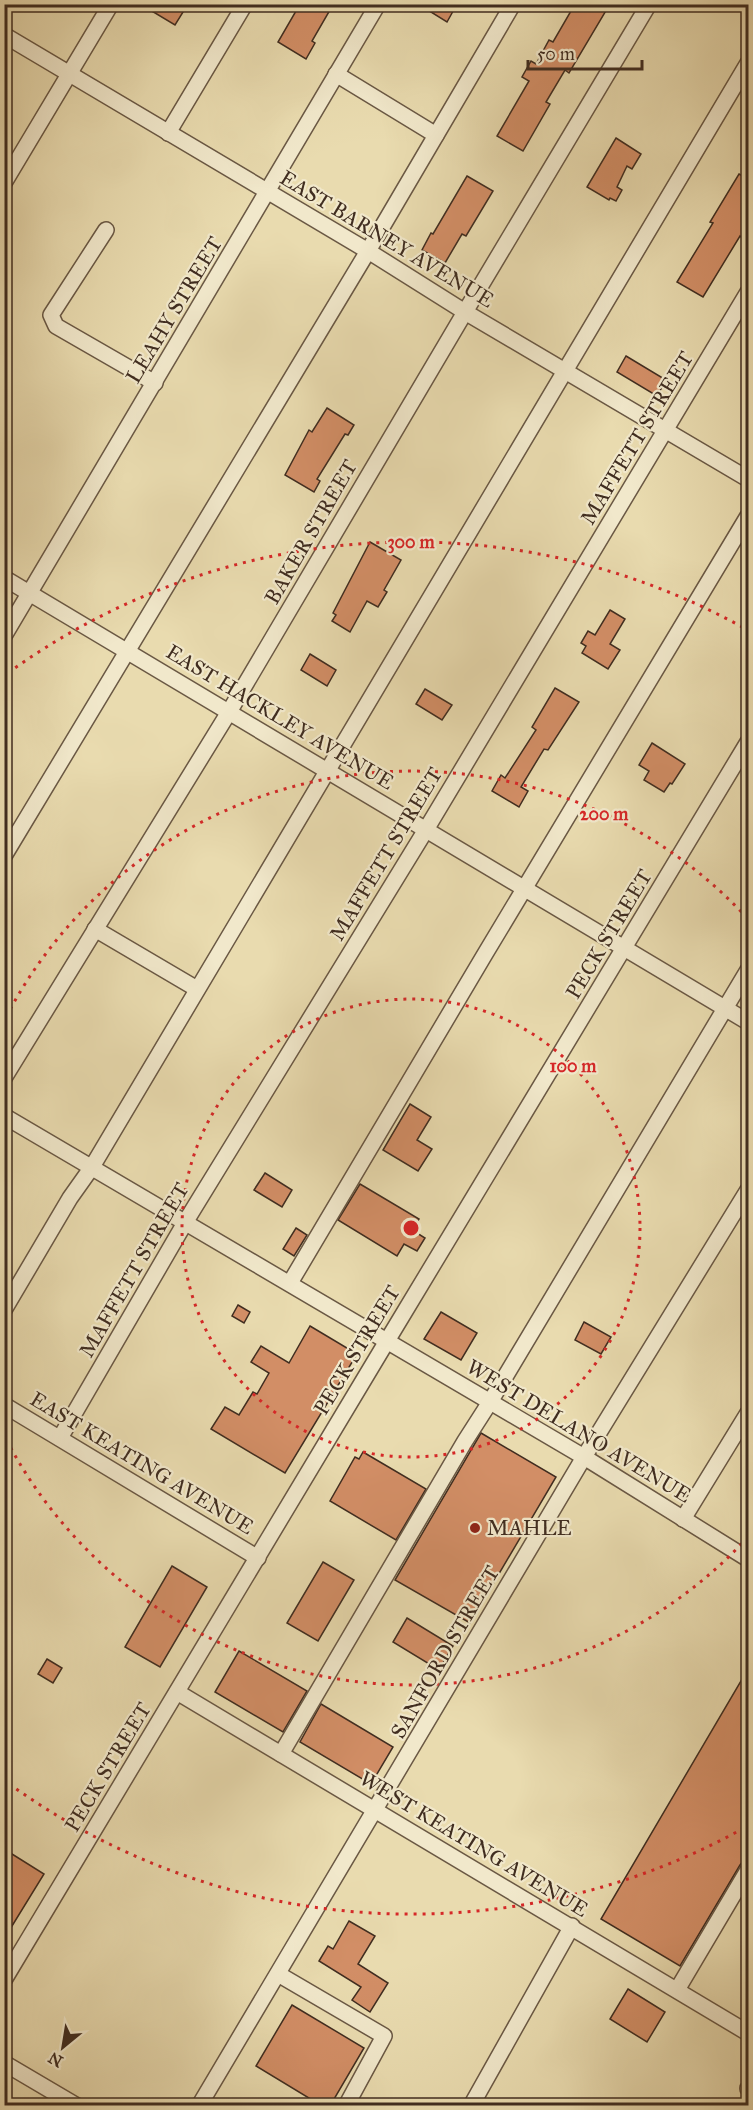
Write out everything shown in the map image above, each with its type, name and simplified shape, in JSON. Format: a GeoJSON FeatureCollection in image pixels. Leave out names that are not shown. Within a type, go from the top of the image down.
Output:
{"type":"FeatureCollection","features":[{"type":"Feature","properties":{"kind":"street"},"geometry":{"type":"LineString","coordinates":[[4,183],[111,4]]}},
{"type":"Feature","properties":{"kind":"street"},"geometry":{"type":"LineString","coordinates":[[168,133],[245,4]]}},
{"type":"Feature","properties":{"kind":"street","name":"LEAHY STREET"},"geometry":{"type":"LineString","coordinates":[[4,636],[378,4]]}},
{"type":"Feature","properties":{"kind":"street"},"geometry":{"type":"LineString","coordinates":[[4,856],[368,251],[513,4]]}},
{"type":"Feature","properties":{"kind":"street","name":"BAKER STREET"},"geometry":{"type":"LineString","coordinates":[[4,1078],[229,712],[649,4]]}},
{"type":"Feature","properties":{"kind":"street","name":"EAST BARNEY AVENUE"},"geometry":{"type":"LineString","coordinates":[[4,35],[748,479]]}},
{"type":"Feature","properties":{"kind":"street"},"geometry":{"type":"LineString","coordinates":[[4,1310],[70,1198],[92,1167],[567,371],[748,63]]}},
{"type":"Feature","properties":{"kind":"street"},"geometry":{"type":"LineString","coordinates":[[336,74],[436,135]]}},
{"type":"Feature","properties":{"kind":"street"},"geometry":{"type":"LineString","coordinates":[[106,230],[51,315],[56,326],[154,383]]}},
{"type":"Feature","properties":{"kind":"street","name":"MAFFETT STREET"},"geometry":{"type":"LineString","coordinates":[[60,1438],[186,1221],[427,828],[748,292]]}},
{"type":"Feature","properties":{"kind":"street"},"geometry":{"type":"LineString","coordinates":[[290,1283],[748,516]]}},
{"type":"Feature","properties":{"kind":"street","name":"EAST HACKLEY AVENUE"},"geometry":{"type":"LineString","coordinates":[[4,578],[427,828],[748,1022]]}},
{"type":"Feature","properties":{"kind":"street","name":"PECK STREET"},"geometry":{"type":"LineString","coordinates":[[4,1980],[748,742]]}},
{"type":"Feature","properties":{"kind":"street"},"geometry":{"type":"LineString","coordinates":[[95,929],[197,989]]}},
{"type":"Feature","properties":{"kind":"street"},"geometry":{"type":"LineString","coordinates":[[281,1754],[748,970]]}},
{"type":"Feature","properties":{"kind":"street","name":"WEST DELANO AVENUE"},"geometry":{"type":"LineString","coordinates":[[4,1116],[584,1457],[748,1559]]}},
{"type":"Feature","properties":{"kind":"street","name":"SANFORD STREET"},"geometry":{"type":"LineString","coordinates":[[199,2106],[584,1457],[748,1190]]}},
{"type":"Feature","properties":{"kind":"street","name":"EAST KEATING AVENUE"},"geometry":{"type":"LineString","coordinates":[[4,1405],[258,1558]]}},
{"type":"Feature","properties":{"kind":"street"},"geometry":{"type":"LineString","coordinates":[[683,1519],[748,1413]]}},
{"type":"Feature","properties":{"kind":"street","name":"WEST KEATING AVENUE"},"geometry":{"type":"LineString","coordinates":[[177,1692],[748,2033]]}},
{"type":"Feature","properties":{"kind":"street"},"geometry":{"type":"LineString","coordinates":[[677,1990],[748,1870]]}},
{"type":"Feature","properties":{"kind":"street"},"geometry":{"type":"LineString","coordinates":[[471,2106],[572,1926]]}},
{"type":"Feature","properties":{"kind":"street"},"geometry":{"type":"LineString","coordinates":[[278,1974],[384,2036],[346,2106]]}},
{"type":"Feature","properties":{"kind":"street"},"geometry":{"type":"LineString","coordinates":[[4,2063],[77,2106]]}},
{"type":"Feature","properties":{"kind":"building"},"geometry":{"type":"Polygon","coordinates":[[[140,4],[188,4],[175,25],[140,4]]]}},
{"type":"Feature","properties":{"kind":"building"},"geometry":{"type":"Polygon","coordinates":[[[300,4],[321,4],[330,10],[312,41],[315,43],[306,59],[278,42],[300,4]]]}},
{"type":"Feature","properties":{"kind":"building"},"geometry":{"type":"Polygon","coordinates":[[[418,4],[457,4],[447,22],[418,4]]]}},
{"type":"Feature","properties":{"kind":"building"},"geometry":{"type":"Polygon","coordinates":[[[575,4],[601,4],[607,9],[569,73],[565,70],[546,102],[550,104],[523,151],[497,136],[529,81],[522,77],[531,61],[536,64],[549,40],[553,42],[575,4]]]}},
{"type":"Feature","properties":{"kind":"building"},"geometry":{"type":"Polygon","coordinates":[[[616,138],[641,154],[632,169],[627,166],[617,187],[622,190],[616,201],[610,198],[609,200],[587,187],[616,138]]]}},
{"type":"Feature","properties":{"kind":"building"},"geometry":{"type":"Polygon","coordinates":[[[739,174],[748,179],[748,225],[703,297],[677,282],[713,223],[710,222],[739,174]]]}},
{"type":"Feature","properties":{"kind":"building"},"geometry":{"type":"Polygon","coordinates":[[[467,176],[493,191],[466,236],[462,234],[445,263],[422,250],[467,176]]]}},
{"type":"Feature","properties":{"kind":"building"},"geometry":{"type":"Polygon","coordinates":[[[626,356],[666,380],[657,396],[617,372],[626,356]]]}},
{"type":"Feature","properties":{"kind":"building"},"geometry":{"type":"Polygon","coordinates":[[[327,408],[354,425],[348,435],[345,434],[317,479],[320,481],[314,492],[285,475],[309,430],[312,432],[327,408]]]}},
{"type":"Feature","properties":{"kind":"building"},"geometry":{"type":"Polygon","coordinates":[[[370,542],[401,560],[384,590],[387,592],[378,607],[367,601],[350,632],[332,621],[336,615],[333,613],[370,542]]]}},
{"type":"Feature","properties":{"kind":"building"},"geometry":{"type":"Polygon","coordinates":[[[610,610],[625,619],[610,644],[620,650],[608,669],[582,653],[586,646],[581,643],[588,631],[595,635],[610,610]]]}},
{"type":"Feature","properties":{"kind":"building"},"geometry":{"type":"Polygon","coordinates":[[[310,654],[336,670],[327,686],[301,670],[310,654]]]}},
{"type":"Feature","properties":{"kind":"building"},"geometry":{"type":"Polygon","coordinates":[[[555,688],[579,702],[548,750],[544,749],[521,787],[528,791],[519,807],[492,791],[501,775],[505,778],[536,730],[532,727],[555,688]]]}},
{"type":"Feature","properties":{"kind":"building"},"geometry":{"type":"Polygon","coordinates":[[[425,689],[452,705],[442,720],[416,704],[425,689]]]}},
{"type":"Feature","properties":{"kind":"building"},"geometry":{"type":"Polygon","coordinates":[[[652,743],[685,764],[664,792],[644,780],[649,771],[639,765],[652,743]]]}},
{"type":"Feature","properties":{"kind":"building"},"geometry":{"type":"Polygon","coordinates":[[[410,1104],[431,1117],[417,1140],[432,1149],[418,1171],[383,1150],[410,1104]]]}},
{"type":"Feature","properties":{"kind":"building"},"geometry":{"type":"Polygon","coordinates":[[[265,1173],[292,1190],[282,1207],[254,1190],[265,1173]]]}},
{"type":"Feature","properties":{"kind":"building"},"geometry":{"type":"Polygon","coordinates":[[[360,1184],[419,1219],[412,1230],[425,1238],[417,1251],[404,1244],[397,1256],[338,1220],[360,1184]]]}},
{"type":"Feature","properties":{"kind":"building"},"geometry":{"type":"Polygon","coordinates":[[[296,1228],[307,1235],[294,1256],[283,1249],[296,1228]]]}},
{"type":"Feature","properties":{"kind":"building"},"geometry":{"type":"Polygon","coordinates":[[[238,1305],[250,1312],[244,1323],[232,1316],[238,1305]]]}},
{"type":"Feature","properties":{"kind":"building"},"geometry":{"type":"Polygon","coordinates":[[[441,1312],[477,1333],[461,1360],[424,1339],[441,1312]]]}},
{"type":"Feature","properties":{"kind":"building"},"geometry":{"type":"Polygon","coordinates":[[[584,1322],[611,1337],[601,1354],[575,1340],[584,1322]]]}},
{"type":"Feature","properties":{"kind":"building"},"geometry":{"type":"Polygon","coordinates":[[[310,1326],[357,1354],[285,1473],[211,1429],[225,1407],[239,1415],[253,1392],[257,1394],[269,1373],[251,1362],[261,1346],[289,1363],[310,1326]]]}},
{"type":"Feature","properties":{"kind":"building","name":"MAHLE"},"geometry":{"type":"Polygon","coordinates":[[[481,1433],[556,1477],[470,1623],[395,1580],[481,1433]]]}},
{"type":"Feature","properties":{"kind":"building"},"geometry":{"type":"Polygon","coordinates":[[[363,1452],[426,1489],[396,1540],[330,1501],[355,1457],[359,1459],[363,1452]]]}},
{"type":"Feature","properties":{"kind":"building"},"geometry":{"type":"Polygon","coordinates":[[[323,1562],[354,1580],[318,1641],[287,1623],[323,1562]]]}},
{"type":"Feature","properties":{"kind":"building"},"geometry":{"type":"Polygon","coordinates":[[[172,1566],[207,1587],[160,1667],[125,1647],[172,1566]]]}},
{"type":"Feature","properties":{"kind":"building"},"geometry":{"type":"Polygon","coordinates":[[[407,1618],[453,1646],[439,1670],[393,1642],[407,1618]]]}},
{"type":"Feature","properties":{"kind":"building"},"geometry":{"type":"Polygon","coordinates":[[[239,1651],[307,1691],[283,1732],[215,1692],[239,1651]]]}},
{"type":"Feature","properties":{"kind":"building"},"geometry":{"type":"Polygon","coordinates":[[[47,1659],[62,1668],[53,1683],[38,1674],[47,1659]]]}},
{"type":"Feature","properties":{"kind":"building"},"geometry":{"type":"Polygon","coordinates":[[[748,1669],[748,1855],[680,1966],[601,1919],[748,1669]]]}},
{"type":"Feature","properties":{"kind":"building"},"geometry":{"type":"Polygon","coordinates":[[[321,1704],[393,1747],[371,1784],[300,1742],[321,1704]]]}},
{"type":"Feature","properties":{"kind":"building"},"geometry":{"type":"Polygon","coordinates":[[[4,1849],[44,1874],[4,1939],[4,1849]]]}},
{"type":"Feature","properties":{"kind":"building"},"geometry":{"type":"Polygon","coordinates":[[[349,1921],[375,1936],[358,1964],[388,1983],[370,2012],[352,2000],[361,1987],[319,1961],[328,1946],[333,1949],[349,1921]]]}},
{"type":"Feature","properties":{"kind":"building"},"geometry":{"type":"Polygon","coordinates":[[[628,1989],[665,2012],[647,2042],[610,2019],[628,1989]]]}},
{"type":"Feature","properties":{"kind":"building"},"geometry":{"type":"Polygon","coordinates":[[[292,2005],[364,2048],[330,2106],[322,2106],[256,2066],[292,2005]]]}},
{"type":"Feature","properties":{"kind":"place","name":"MAHLE"},"geometry":{"type":"Point","coordinates":[475,1528]}}]}
